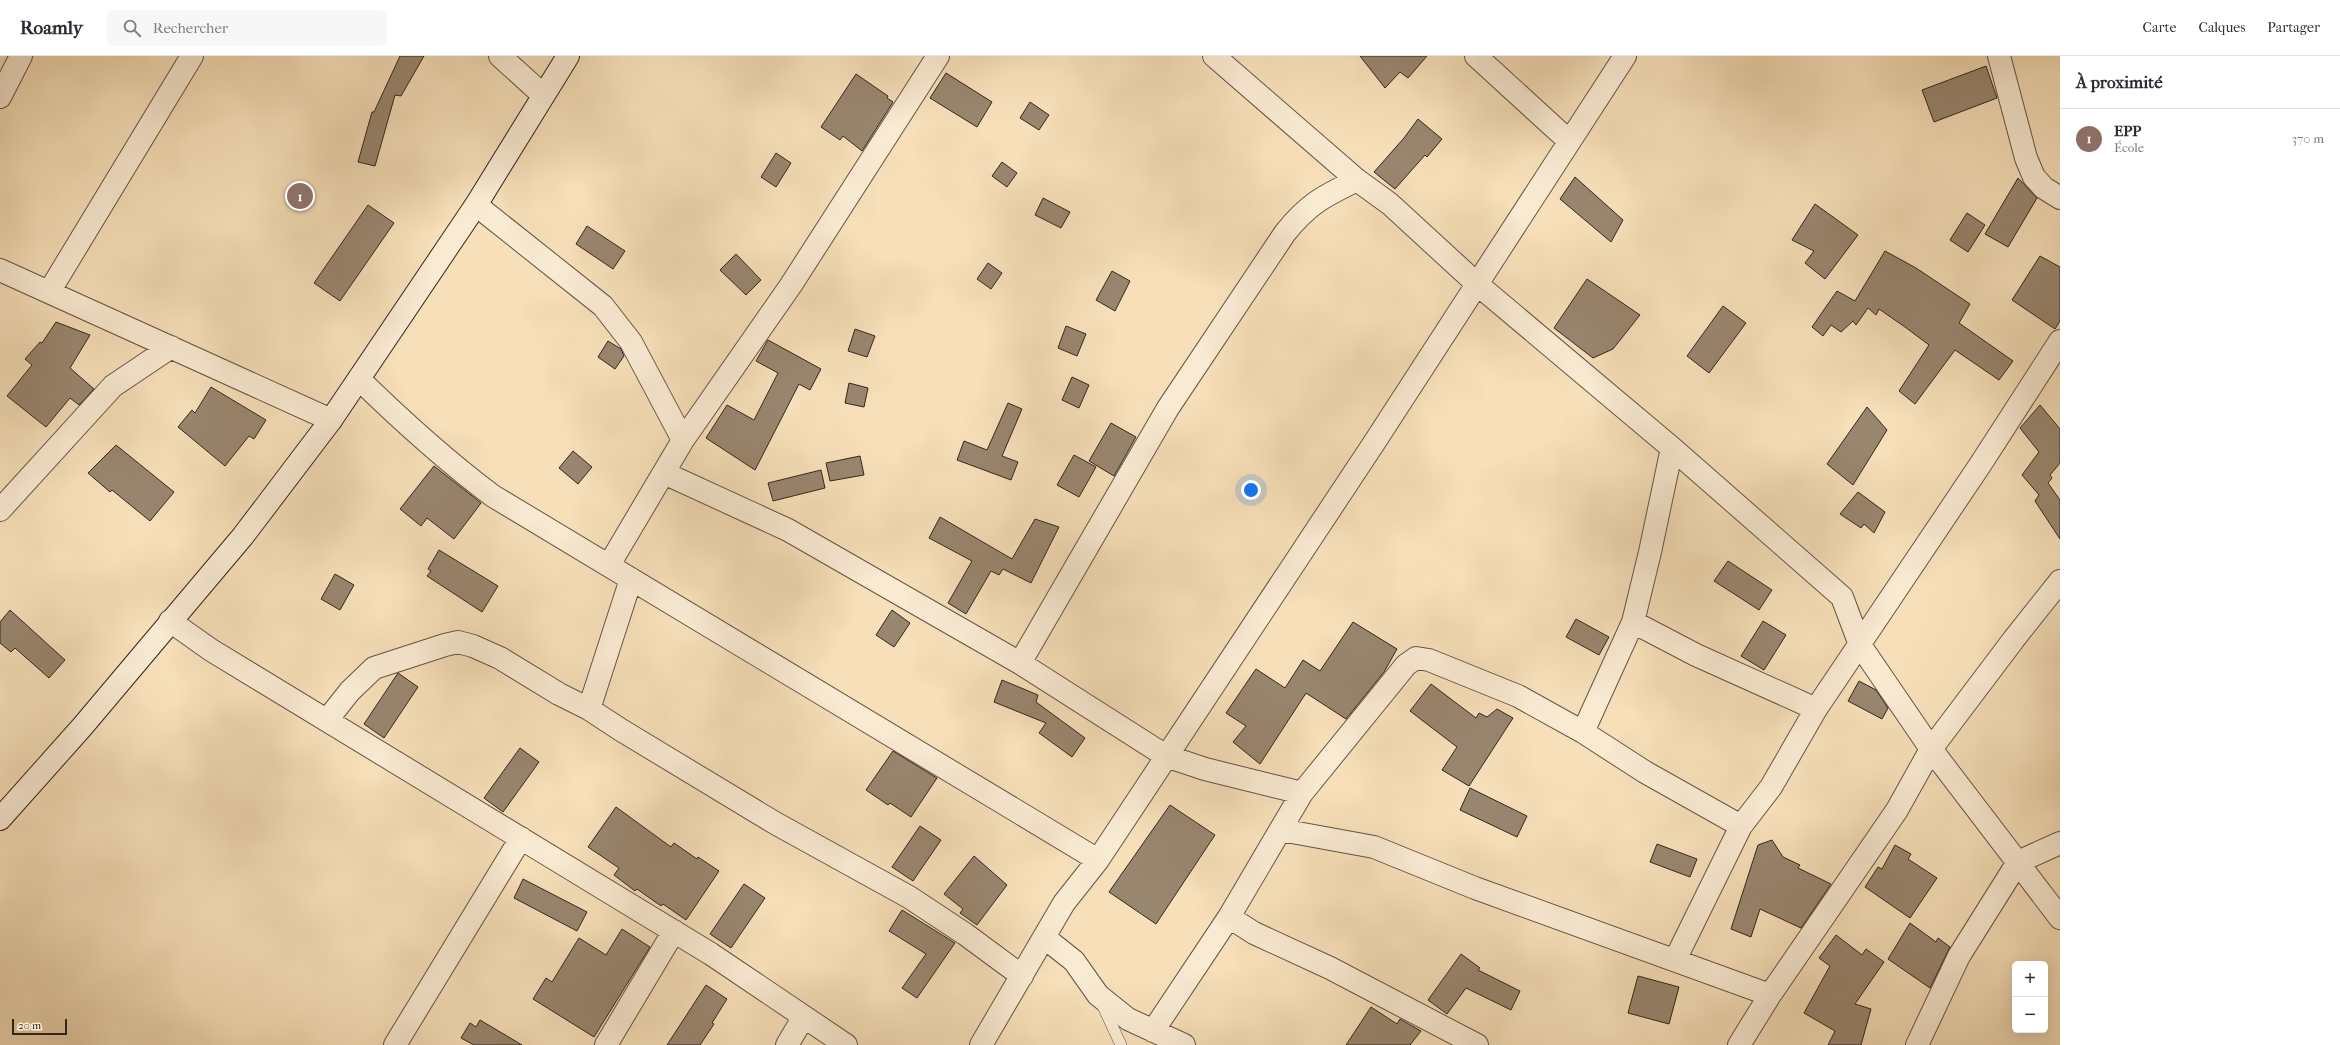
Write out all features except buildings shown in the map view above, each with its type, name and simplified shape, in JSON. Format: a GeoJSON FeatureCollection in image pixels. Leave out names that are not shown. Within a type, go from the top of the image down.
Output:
{"type":"FeatureCollection","features":[{"type":"Feature","properties":{"kind":"street"},"geometry":{"type":"LineString","coordinates":[[0,97],[22,56]]}},
{"type":"Feature","properties":{"kind":"street"},"geometry":{"type":"LineString","coordinates":[[49,292],[192,56]]}},
{"type":"Feature","properties":{"kind":"street"},"geometry":{"type":"LineString","coordinates":[[500,56],[543,95]]}},
{"type":"Feature","properties":{"kind":"street"},"geometry":{"type":"LineString","coordinates":[[0,819],[82,727],[243,536],[331,420],[476,206],[568,56]]}},
{"type":"Feature","properties":{"kind":"street"},"geometry":{"type":"LineString","coordinates":[[609,565],[683,440],[791,285],[938,56]]}},
{"type":"Feature","properties":{"kind":"street"},"geometry":{"type":"LineString","coordinates":[[1214,56],[1357,180],[1390,204],[1477,284],[1672,448],[1842,597],[1860,645],[1932,749],[2060,918]]}},
{"type":"Feature","properties":{"kind":"street"},"geometry":{"type":"LineString","coordinates":[[1476,56],[1569,141]]}},
{"type":"Feature","properties":{"kind":"street"},"geometry":{"type":"LineString","coordinates":[[981,1045],[1045,938],[1064,903],[1098,860],[1374,444],[1625,56]]}},
{"type":"Feature","properties":{"kind":"street"},"geometry":{"type":"LineString","coordinates":[[1999,56],[2026,158],[2034,176],[2044,188],[2060,198]]}},
{"type":"Feature","properties":{"kind":"street"},"geometry":{"type":"LineString","coordinates":[[1020,664],[1168,408],[1285,233],[1302,212],[1324,196],[1357,180]]}},
{"type":"Feature","properties":{"kind":"street"},"geometry":{"type":"LineString","coordinates":[[476,206],[602,306],[631,342],[683,440]]}},
{"type":"Feature","properties":{"kind":"street"},"geometry":{"type":"LineString","coordinates":[[0,270],[331,420]]}},
{"type":"Feature","properties":{"kind":"street"},"geometry":{"type":"LineString","coordinates":[[1674,960],[1741,826],[1771,787],[1816,709],[1860,645],[2060,341]]}},
{"type":"Feature","properties":{"kind":"street"},"geometry":{"type":"LineString","coordinates":[[0,510],[113,386],[171,347]]}},
{"type":"Feature","properties":{"kind":"street"},"geometry":{"type":"LineString","coordinates":[[359,379],[404,423],[464,474],[493,496],[631,579],[720,630],[908,747],[1098,860]]}},
{"type":"Feature","properties":{"kind":"street"},"geometry":{"type":"LineString","coordinates":[[1583,732],[1633,622],[1650,552],[1672,448]]}},
{"type":"Feature","properties":{"kind":"street"},"geometry":{"type":"LineString","coordinates":[[664,473],[788,530],[1020,664],[1166,756],[1205,769],[1302,793]]}},
{"type":"Feature","properties":{"kind":"street"},"geometry":{"type":"LineString","coordinates":[[589,709],[631,579]]}},
{"type":"Feature","properties":{"kind":"street"},"geometry":{"type":"LineString","coordinates":[[1739,1045],[1770,994],[1897,810],[1932,749],[2014,639],[2060,581]]}},
{"type":"Feature","properties":{"kind":"street"},"geometry":{"type":"LineString","coordinates":[[170,621],[211,650],[711,954],[803,1018],[846,1045]]}},
{"type":"Feature","properties":{"kind":"street"},"geometry":{"type":"LineString","coordinates":[[1633,622],[1696,655],[1816,709]]}},
{"type":"Feature","properties":{"kind":"street"},"geometry":{"type":"LineString","coordinates":[[327,720],[350,691],[374,668],[458,642],[500,658],[559,694],[589,709],[775,823],[909,897],[965,934],[1022,976]]}},
{"type":"Feature","properties":{"kind":"street"},"geometry":{"type":"LineString","coordinates":[[1153,1031],[1229,917],[1302,793],[1406,665],[1416,658],[1429,660],[1518,696],[1583,732],[1645,772],[1741,826]]}},
{"type":"Feature","properties":{"kind":"street"},"geometry":{"type":"LineString","coordinates":[[1281,830],[1374,847],[1475,888],[1770,994]]}},
{"type":"Feature","properties":{"kind":"street"},"geometry":{"type":"LineString","coordinates":[[395,1045],[521,838]]}},
{"type":"Feature","properties":{"kind":"street"},"geometry":{"type":"LineString","coordinates":[[1917,1045],[1959,956],[2018,862],[2060,843]]}},
{"type":"Feature","properties":{"kind":"street"},"geometry":{"type":"LineString","coordinates":[[1229,917],[1238,925],[1330,968],[1477,1045]]}},
{"type":"Feature","properties":{"kind":"street"},"geometry":{"type":"LineString","coordinates":[[606,1045],[674,931]]}},
{"type":"Feature","properties":{"kind":"street"},"geometry":{"type":"LineString","coordinates":[[1045,938],[1074,961],[1098,995],[1128,1019],[1184,1045]]}},
{"type":"Feature","properties":{"kind":"street"},"geometry":{"type":"LineString","coordinates":[[786,1045],[803,1018]]}},
{"type":"Feature","properties":{"kind":"lane"},"geometry":{"type":"LineString","coordinates":[[1098,995],[1121,1045]]}},
{"type":"Feature","properties":{"kind":"place","name":"EPP"},"geometry":{"type":"Point","coordinates":[300,196]}}]}
